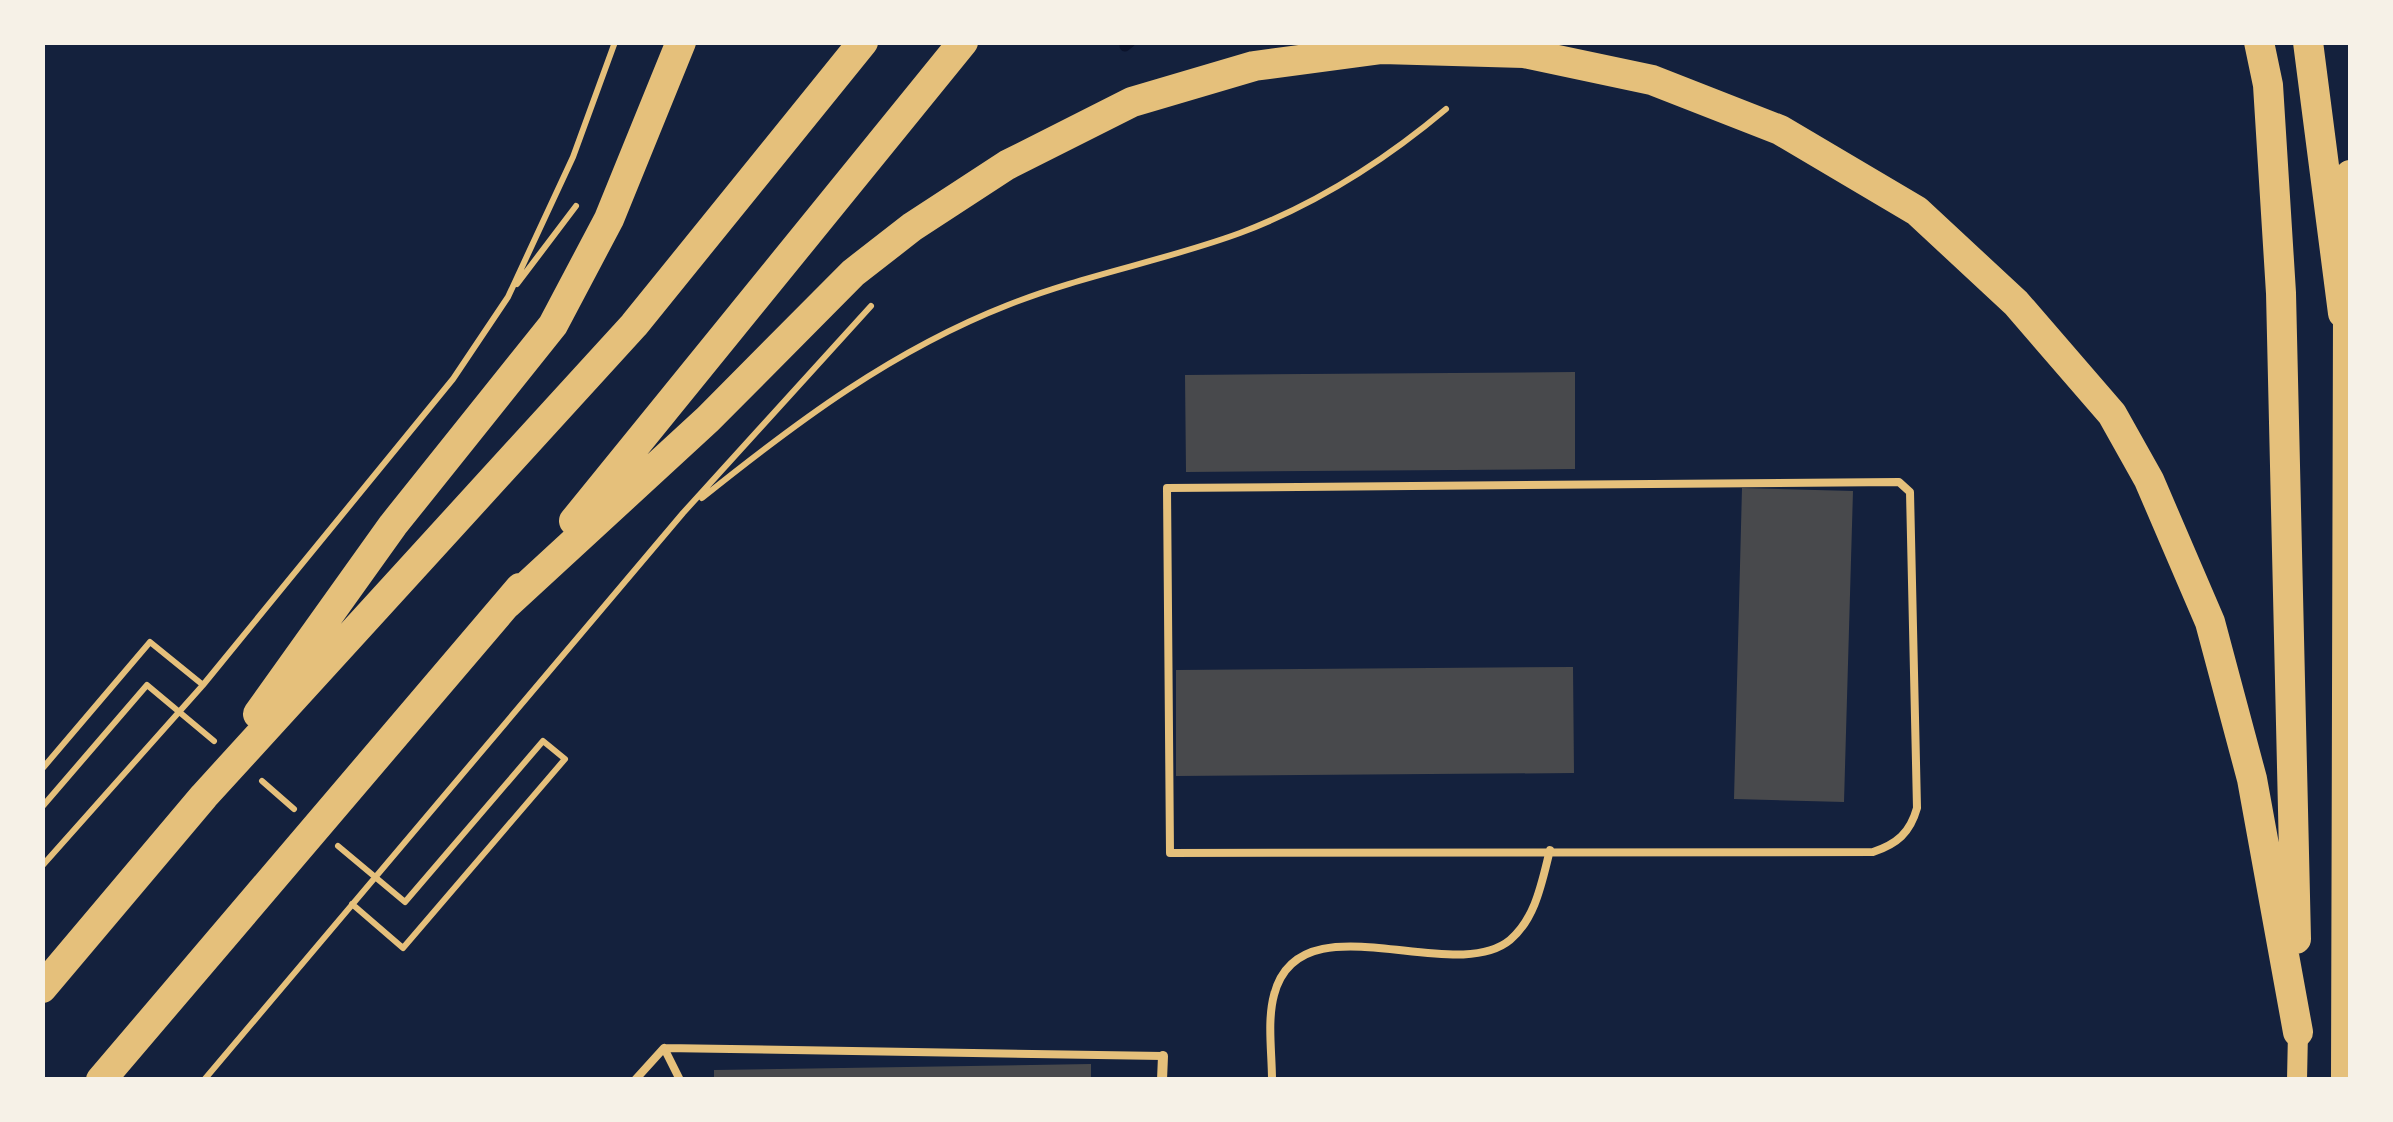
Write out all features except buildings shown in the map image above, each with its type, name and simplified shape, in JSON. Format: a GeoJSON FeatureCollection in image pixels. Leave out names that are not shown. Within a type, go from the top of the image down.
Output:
{"type":"FeatureCollection","features":[{"type":"Feature","properties":{"kind":"highway"},"geometry":{"type":"LineString","coordinates":[[204,796],[290,667],[393,525],[553,325],[609,219],[681,42]]}},
{"type":"Feature","properties":{"kind":"highway"},"geometry":{"type":"LineString","coordinates":[[42,988],[204,796],[634,326],[863,42]]}},
{"type":"Feature","properties":{"kind":"highway"},"geometry":{"type":"LineString","coordinates":[[101,1080],[507,604],[963,42]]}},
{"type":"Feature","properties":{"kind":"highway"},"geometry":{"type":"LineString","coordinates":[[2259,42],[2268,85],[2282,293],[2298,1032]]}},
{"type":"Feature","properties":{"kind":"highway"},"geometry":{"type":"LineString","coordinates":[[2308,42],[2342,313]]}},
{"type":"Feature","properties":{"kind":"highway"},"geometry":{"type":"LineString","coordinates":[[507,604],[708,419],[853,273],[912,227],[1007,165],[1132,102],[1254,66],[1382,49],[1524,53],[1652,80],[1780,130],[1917,211],[2016,304],[2112,414],[2149,480],[2210,622],[2252,779],[2298,1032]]}},
{"type":"Feature","properties":{"kind":"highway"},"geometry":{"type":"LineString","coordinates":[[2342,313],[2350,175]]}},
{"type":"Feature","properties":{"kind":"main road"},"geometry":{"type":"LineString","coordinates":[[2341,1080],[2342,313]]}},
{"type":"Feature","properties":{"kind":"main road"},"geometry":{"type":"LineString","coordinates":[[2297,1080],[2298,1032]]}},
{"type":"Feature","properties":{"kind":"street"},"geometry":{"type":"LineString","coordinates":[[1162,1056],[1162,1080]]}},
{"type":"Feature","properties":{"kind":"lane"},"geometry":{"type":"LineString","coordinates":[[1906,485],[1912,534],[1917,808],[1904,836],[1873,852],[1550,850],[1170,853],[1167,488],[1906,485]]}},
{"type":"Feature","properties":{"kind":"lane"},"geometry":{"type":"LineString","coordinates":[[1272,1080],[1273,998],[1287,971],[1302,957],[1339,946],[1459,954],[1501,946],[1532,911],[1550,850]]}},
{"type":"Feature","properties":{"kind":"lane"},"geometry":{"type":"LineString","coordinates":[[664,1048],[680,1080]]}},
{"type":"Feature","properties":{"kind":"lane"},"geometry":{"type":"LineString","coordinates":[[636,1080],[664,1048],[1162,1056]]}},
{"type":"Feature","properties":{"kind":"path"},"geometry":{"type":"LineString","coordinates":[[42,866],[202,685],[453,379],[508,298],[572,157],[615,42]]}},
{"type":"Feature","properties":{"kind":"path"},"geometry":{"type":"LineString","coordinates":[[684,513],[794,423],[890,359],[1009,304],[1239,233],[1329,194],[1402,146],[1446,109]]}},
{"type":"Feature","properties":{"kind":"path"},"geometry":{"type":"LineString","coordinates":[[204,1080],[684,513],[878,298]]}},
{"type":"Feature","properties":{"kind":"path"},"geometry":{"type":"LineString","coordinates":[[42,768],[150,642],[202,685]]}},
{"type":"Feature","properties":{"kind":"path"},"geometry":{"type":"LineString","coordinates":[[352,904],[404,948]]}},
{"type":"Feature","properties":{"kind":"waterway"},"geometry":{"type":"LineString","coordinates":[[1125,46],[1130,42]]}}]}
